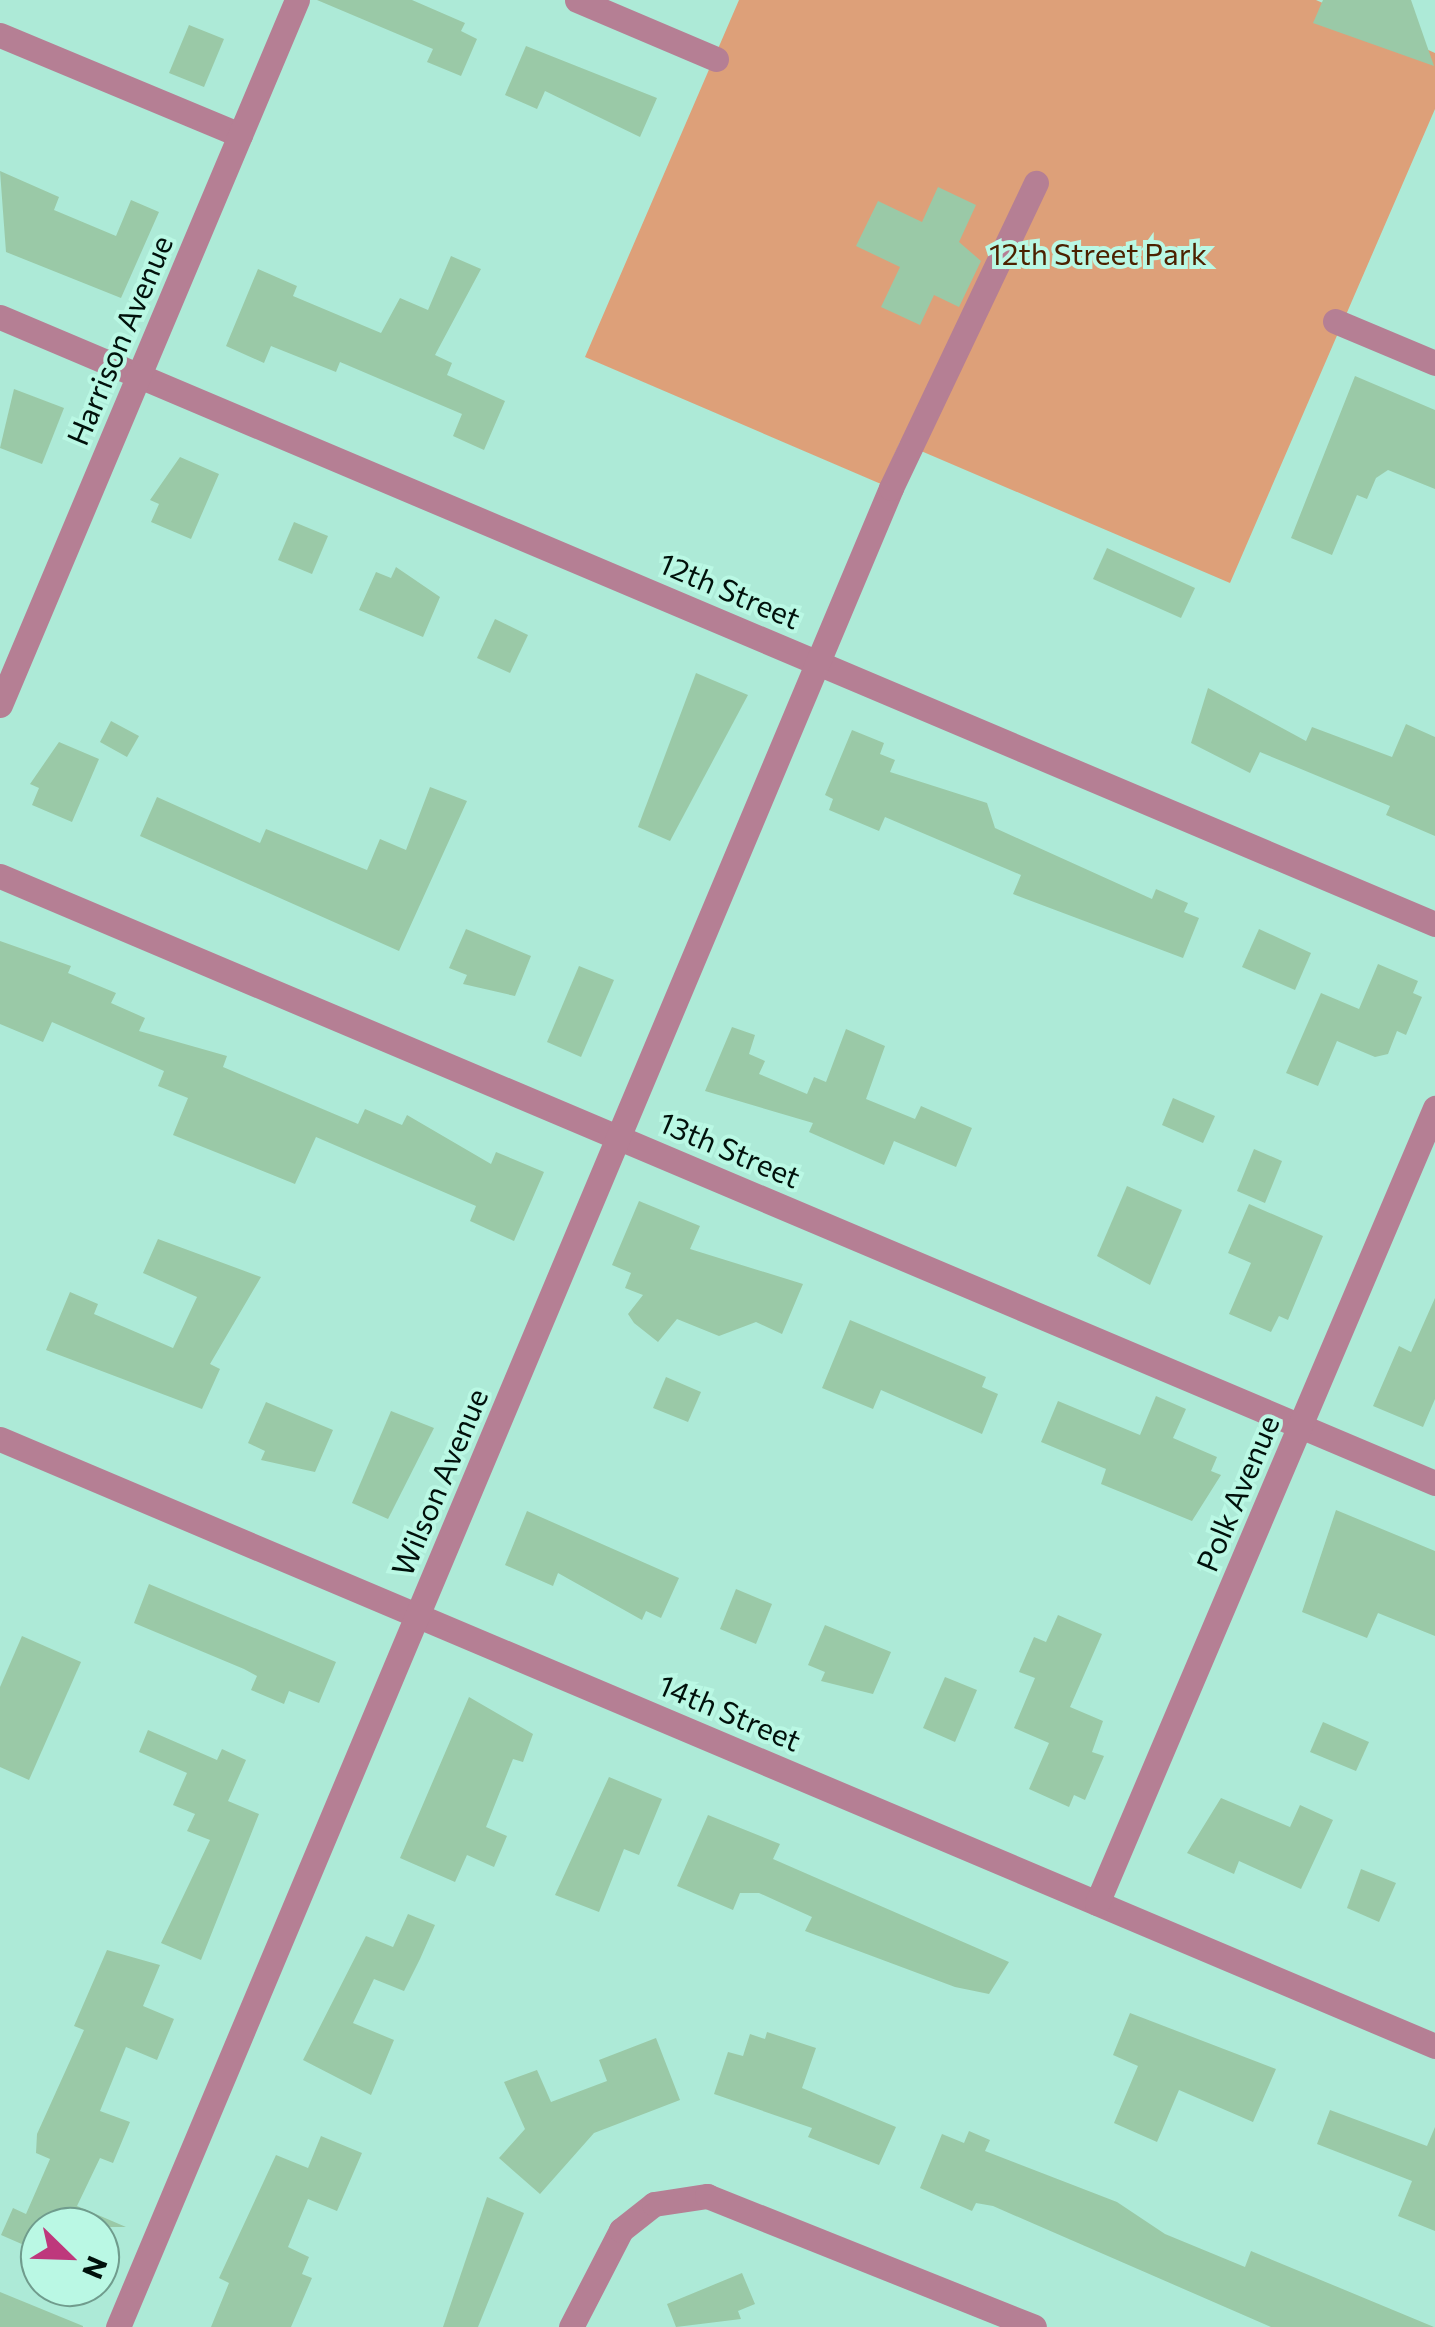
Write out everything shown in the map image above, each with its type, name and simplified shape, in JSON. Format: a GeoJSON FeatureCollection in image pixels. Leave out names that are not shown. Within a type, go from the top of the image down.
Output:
{"type":"FeatureCollection","features":[{"type":"Feature","properties":{"kind":"street","name":"Harrison Avenue"},"geometry":{"type":"LineString","coordinates":[[0,705],[297,0]]}},
{"type":"Feature","properties":{"kind":"street"},"geometry":{"type":"LineString","coordinates":[[577,0],[716,59]]}},
{"type":"Feature","properties":{"kind":"street"},"geometry":{"type":"LineString","coordinates":[[0,35],[240,135]]}},
{"type":"Feature","properties":{"kind":"street","name":"Wilson Avenue"},"geometry":{"type":"LineString","coordinates":[[118,2327],[817,662],[1036,183]]}},
{"type":"Feature","properties":{"kind":"street","name":"12th Street"},"geometry":{"type":"LineString","coordinates":[[0,316],[1435,924]]}},
{"type":"Feature","properties":{"kind":"street"},"geometry":{"type":"LineString","coordinates":[[1335,321],[1435,363]]}},
{"type":"Feature","properties":{"kind":"street","name":"13th Street"},"geometry":{"type":"LineString","coordinates":[[0,876],[1435,1483]]}},
{"type":"Feature","properties":{"kind":"street","name":"Polk Avenue"},"geometry":{"type":"LineString","coordinates":[[1097,1902],[1435,1108]]}},
{"type":"Feature","properties":{"kind":"street","name":"14th Street"},"geometry":{"type":"LineString","coordinates":[[0,1439],[1435,2046]]}},
{"type":"Feature","properties":{"kind":"street"},"geometry":{"type":"LineString","coordinates":[[572,2327],[602,2254],[674,2197],[745,2204],[1034,2327]]}},
{"type":"Feature","properties":{"kind":"green space","name":"12th Street Park"},"geometry":{"type":"Polygon","coordinates":[[[739,0],[1316,0],[1435,53],[1435,109],[1230,583],[900,442],[881,484],[585,357],[739,0]]]}},
{"type":"Feature","properties":{"kind":"building"},"geometry":{"type":"Polygon","coordinates":[[[317,0],[412,0],[465,23],[461,31],[477,39],[461,76],[427,62],[433,49],[317,0]]]}},
{"type":"Feature","properties":{"kind":"building"},"geometry":{"type":"Polygon","coordinates":[[[1323,0],[1411,0],[1434,66],[1313,23],[1323,0]]]}},
{"type":"Feature","properties":{"kind":"building"},"geometry":{"type":"Polygon","coordinates":[[[189,25],[224,39],[204,87],[169,73],[189,25]]]}},
{"type":"Feature","properties":{"kind":"building"},"geometry":{"type":"Polygon","coordinates":[[[526,46],[657,98],[640,137],[545,91],[537,109],[505,95],[526,46]]]}},
{"type":"Feature","properties":{"kind":"building"},"geometry":{"type":"Polygon","coordinates":[[[0,171],[59,197],[54,210],[116,236],[131,200],[159,212],[121,298],[6,252],[0,171]]]}},
{"type":"Feature","properties":{"kind":"building"},"geometry":{"type":"Polygon","coordinates":[[[938,187],[976,205],[959,242],[981,261],[959,307],[934,295],[920,325],[881,307],[900,267],[856,246],[878,201],[922,222],[938,187]]]}},
{"type":"Feature","properties":{"kind":"building"},"geometry":{"type":"Polygon","coordinates":[[[451,256],[481,269],[435,355],[452,363],[447,375],[505,401],[484,450],[453,436],[462,414],[340,362],[336,372],[271,346],[264,363],[226,346],[258,269],[297,286],[293,296],[381,333],[400,298],[428,310],[451,256]]]}},
{"type":"Feature","properties":{"kind":"building"},"geometry":{"type":"Polygon","coordinates":[[[1355,376],[1435,410],[1435,489],[1388,470],[1376,478],[1367,499],[1357,495],[1332,555],[1291,538],[1355,376]]]}},
{"type":"Feature","properties":{"kind":"building"},"geometry":{"type":"Polygon","coordinates":[[[14,389],[64,408],[42,464],[0,448],[14,389]]]}},
{"type":"Feature","properties":{"kind":"building"},"geometry":{"type":"Polygon","coordinates":[[[180,457],[219,474],[191,539],[151,522],[159,504],[150,500],[180,457]]]}},
{"type":"Feature","properties":{"kind":"building"},"geometry":{"type":"Polygon","coordinates":[[[294,522],[328,536],[312,574],[278,560],[294,522]]]}},
{"type":"Feature","properties":{"kind":"building"},"geometry":{"type":"Polygon","coordinates":[[[1107,548],[1195,588],[1181,618],[1093,579],[1107,548]]]}},
{"type":"Feature","properties":{"kind":"building"},"geometry":{"type":"Polygon","coordinates":[[[396,567],[440,597],[423,637],[359,610],[376,572],[391,578],[396,567]]]}},
{"type":"Feature","properties":{"kind":"building"},"geometry":{"type":"Polygon","coordinates":[[[495,619],[528,635],[510,673],[477,658],[495,619]]]}},
{"type":"Feature","properties":{"kind":"building"},"geometry":{"type":"Polygon","coordinates":[[[696,673],[748,695],[670,841],[638,827],[696,673]]]}},
{"type":"Feature","properties":{"kind":"building"},"geometry":{"type":"Polygon","coordinates":[[[1208,688],[1306,741],[1312,727],[1392,757],[1406,724],[1435,737],[1435,836],[1386,815],[1390,806],[1260,752],[1250,773],[1191,743],[1208,688]]]}},
{"type":"Feature","properties":{"kind":"building"},"geometry":{"type":"Polygon","coordinates":[[[111,721],[139,736],[127,757],[100,742],[111,721]]]}},
{"type":"Feature","properties":{"kind":"building"},"geometry":{"type":"Polygon","coordinates":[[[852,730],[884,743],[880,754],[895,760],[890,772],[987,803],[995,828],[1152,899],[1156,889],[1188,903],[1184,912],[1199,918],[1183,958],[1013,894],[1021,875],[885,817],[879,831],[829,810],[833,799],[825,795],[852,730]]]}},
{"type":"Feature","properties":{"kind":"building"},"geometry":{"type":"Polygon","coordinates":[[[59,742],[99,759],[72,822],[32,805],[39,788],[30,784],[59,742]]]}},
{"type":"Feature","properties":{"kind":"building"},"geometry":{"type":"Polygon","coordinates":[[[430,787],[467,801],[399,951],[140,836],[157,797],[260,843],[266,829],[367,870],[380,839],[406,850],[430,787]]]}},
{"type":"Feature","properties":{"kind":"building"},"geometry":{"type":"Polygon","coordinates":[[[466,929],[531,956],[515,996],[463,984],[467,975],[449,968],[466,929]]]}},
{"type":"Feature","properties":{"kind":"building"},"geometry":{"type":"Polygon","coordinates":[[[1259,929],[1311,953],[1295,990],[1242,967],[1259,929]]]}},
{"type":"Feature","properties":{"kind":"building"},"geometry":{"type":"Polygon","coordinates":[[[0,941],[71,966],[68,973],[116,993],[111,1003],[145,1018],[139,1031],[227,1056],[223,1067],[358,1124],[365,1109],[402,1125],[407,1115],[491,1164],[496,1152],[544,1172],[514,1241],[470,1221],[476,1206],[316,1137],[295,1184],[173,1135],[188,1098],[158,1086],[164,1071],[52,1022],[43,1042],[0,1024],[0,941]]]}},
{"type":"Feature","properties":{"kind":"building"},"geometry":{"type":"Polygon","coordinates":[[[1378,964],[1418,981],[1413,993],[1422,997],[1406,1035],[1397,1031],[1388,1054],[1375,1057],[1337,1041],[1318,1086],[1286,1073],[1321,993],[1359,1009],[1378,964]]]}},
{"type":"Feature","properties":{"kind":"building"},"geometry":{"type":"Polygon","coordinates":[[[579,966],[614,980],[581,1057],[547,1042],[579,966]]]}},
{"type":"Feature","properties":{"kind":"building"},"geometry":{"type":"Polygon","coordinates":[[[732,1027],[755,1035],[749,1054],[765,1061],[759,1074],[807,1094],[814,1077],[826,1082],[846,1029],[885,1046],[866,1099],[915,1119],[921,1106],[972,1128],[956,1167],[894,1141],[884,1165],[809,1132],[813,1123],[705,1091],[732,1027]]]}},
{"type":"Feature","properties":{"kind":"building"},"geometry":{"type":"Polygon","coordinates":[[[1173,1098],[1215,1116],[1203,1143],[1162,1125],[1173,1098]]]}},
{"type":"Feature","properties":{"kind":"building"},"geometry":{"type":"Polygon","coordinates":[[[1254,1149],[1282,1161],[1265,1203],[1237,1191],[1254,1149]]]}},
{"type":"Feature","properties":{"kind":"building"},"geometry":{"type":"Polygon","coordinates":[[[1127,1186],[1182,1210],[1150,1285],[1097,1256],[1127,1186]]]}},
{"type":"Feature","properties":{"kind":"building"},"geometry":{"type":"Polygon","coordinates":[[[639,1201],[700,1226],[690,1249],[803,1284],[782,1334],[756,1322],[719,1336],[677,1319],[658,1342],[634,1323],[628,1314],[643,1295],[625,1288],[631,1273],[612,1265],[639,1201]]]}},
{"type":"Feature","properties":{"kind":"building"},"geometry":{"type":"Polygon","coordinates":[[[1249,1204],[1323,1236],[1288,1320],[1279,1316],[1271,1332],[1229,1314],[1251,1263],[1228,1253],[1249,1204]]]}},
{"type":"Feature","properties":{"kind":"building"},"geometry":{"type":"Polygon","coordinates":[[[158,1239],[261,1277],[210,1364],[220,1369],[202,1409],[46,1350],[70,1292],[98,1304],[94,1314],[173,1348],[197,1297],[143,1273],[158,1239]]]}},
{"type":"Feature","properties":{"kind":"building"},"geometry":{"type":"Polygon","coordinates":[[[1435,1298],[1435,1399],[1423,1427],[1373,1406],[1399,1346],[1411,1352],[1435,1298]]]}},
{"type":"Feature","properties":{"kind":"building"},"geometry":{"type":"Polygon","coordinates":[[[850,1320],[986,1377],[982,1387],[998,1394],[982,1434],[881,1390],[873,1409],[822,1388],[850,1320]]]}},
{"type":"Feature","properties":{"kind":"building"},"geometry":{"type":"Polygon","coordinates":[[[666,1377],[701,1392],[688,1422],[653,1408],[666,1377]]]}},
{"type":"Feature","properties":{"kind":"building"},"geometry":{"type":"Polygon","coordinates":[[[1156,1396],[1186,1409],[1173,1438],[1217,1457],[1211,1471],[1221,1475],[1192,1521],[1101,1484],[1106,1469],[1041,1442],[1058,1401],[1140,1435],[1156,1396]]]}},
{"type":"Feature","properties":{"kind":"building"},"geometry":{"type":"Polygon","coordinates":[[[266,1402],[333,1430],[315,1472],[261,1460],[265,1451],[248,1443],[266,1402]]]}},
{"type":"Feature","properties":{"kind":"building"},"geometry":{"type":"Polygon","coordinates":[[[391,1411],[434,1428],[388,1519],[352,1503],[391,1411]]]}},
{"type":"Feature","properties":{"kind":"building"},"geometry":{"type":"Polygon","coordinates":[[[1336,1510],[1435,1551],[1435,1636],[1378,1613],[1367,1638],[1302,1612],[1336,1510]]]}},
{"type":"Feature","properties":{"kind":"building"},"geometry":{"type":"Polygon","coordinates":[[[527,1511],[679,1578],[661,1618],[646,1611],[642,1620],[558,1573],[553,1586],[505,1565],[527,1511]]]}},
{"type":"Feature","properties":{"kind":"building"},"geometry":{"type":"Polygon","coordinates":[[[149,1584],[336,1662],[319,1703],[289,1691],[284,1704],[251,1690],[257,1676],[134,1623],[149,1584]]]}},
{"type":"Feature","properties":{"kind":"building"},"geometry":{"type":"Polygon","coordinates":[[[736,1589],[772,1604],[756,1644],[720,1629],[736,1589]]]}},
{"type":"Feature","properties":{"kind":"building"},"geometry":{"type":"Polygon","coordinates":[[[1058,1615],[1102,1634],[1070,1707],[1103,1721],[1092,1752],[1104,1756],[1085,1800],[1074,1795],[1069,1807],[1029,1789],[1049,1743],[1014,1728],[1035,1678],[1019,1672],[1034,1637],[1046,1642],[1058,1615]]]}},
{"type":"Feature","properties":{"kind":"building"},"geometry":{"type":"Polygon","coordinates":[[[825,1625],[891,1652],[873,1694],[821,1681],[825,1672],[808,1665],[825,1625]]]}},
{"type":"Feature","properties":{"kind":"building"},"geometry":{"type":"Polygon","coordinates":[[[22,1636],[81,1662],[29,1780],[0,1767],[0,1687],[22,1636]]]}},
{"type":"Feature","properties":{"kind":"building"},"geometry":{"type":"Polygon","coordinates":[[[945,1677],[977,1690],[955,1742],[923,1728],[945,1677]]]}},
{"type":"Feature","properties":{"kind":"building"},"geometry":{"type":"Polygon","coordinates":[[[469,1697],[533,1734],[523,1762],[513,1759],[486,1827],[507,1836],[494,1867],[467,1855],[455,1882],[400,1858],[469,1697]]]}},
{"type":"Feature","properties":{"kind":"building"},"geometry":{"type":"Polygon","coordinates":[[[1323,1722],[1369,1742],[1356,1771],[1310,1752],[1323,1722]]]}},
{"type":"Feature","properties":{"kind":"building"},"geometry":{"type":"Polygon","coordinates":[[[148,1730],[217,1760],[222,1749],[246,1760],[228,1801],[259,1814],[201,1960],[161,1943],[210,1840],[187,1831],[195,1814],[173,1805],[187,1773],[139,1752],[148,1730]]]}},
{"type":"Feature","properties":{"kind":"building"},"geometry":{"type":"Polygon","coordinates":[[[609,1777],[662,1799],[639,1855],[624,1849],[599,1912],[555,1895],[609,1777]]]}},
{"type":"Feature","properties":{"kind":"building"},"geometry":{"type":"Polygon","coordinates":[[[1221,1798],[1290,1827],[1300,1805],[1333,1820],[1301,1889],[1239,1861],[1234,1874],[1187,1853],[1221,1798]]]}},
{"type":"Feature","properties":{"kind":"building"},"geometry":{"type":"Polygon","coordinates":[[[708,1815],[780,1844],[773,1859],[1009,1962],[989,1994],[955,1987],[805,1931],[812,1917],[759,1893],[740,1893],[733,1910],[677,1886],[708,1815]]]}},
{"type":"Feature","properties":{"kind":"building"},"geometry":{"type":"Polygon","coordinates":[[[1361,1869],[1396,1883],[1379,1922],[1347,1908],[1361,1869]]]}},
{"type":"Feature","properties":{"kind":"building"},"geometry":{"type":"Polygon","coordinates":[[[408,1914],[435,1925],[404,1991],[374,1979],[353,2023],[394,2040],[371,2095],[303,2060],[366,1936],[393,1947],[408,1914]]]}},
{"type":"Feature","properties":{"kind":"building"},"geometry":{"type":"Polygon","coordinates":[[[107,1950],[160,1965],[143,2006],[174,2019],[157,2060],[126,2047],[100,2111],[130,2122],[113,2163],[100,2158],[79,2207],[29,2207],[50,2159],[36,2153],[37,2134],[84,2030],[74,2026],[107,1950]]]}},
{"type":"Feature","properties":{"kind":"building"},"geometry":{"type":"Polygon","coordinates":[[[1130,2013],[1276,2069],[1253,2122],[1179,2090],[1157,2142],[1114,2123],[1138,2066],[1113,2055],[1130,2013]]]}},
{"type":"Feature","properties":{"kind":"building"},"geometry":{"type":"Polygon","coordinates":[[[767,2032],[816,2048],[802,2088],[896,2127],[879,2165],[808,2137],[812,2128],[714,2094],[728,2052],[743,2056],[750,2034],[765,2039],[767,2032]]]}},
{"type":"Feature","properties":{"kind":"building"},"geometry":{"type":"Polygon","coordinates":[[[656,2038],[680,2100],[594,2133],[540,2194],[499,2158],[525,2129],[504,2082],[537,2070],[551,2102],[607,2081],[599,2060],[656,2038]]]}},
{"type":"Feature","properties":{"kind":"building"},"geometry":{"type":"Polygon","coordinates":[[[1330,2110],[1427,2146],[1435,2127],[1435,2231],[1398,2216],[1412,2181],[1317,2144],[1330,2110]]]}},
{"type":"Feature","properties":{"kind":"building"},"geometry":{"type":"Polygon","coordinates":[[[969,2131],[990,2140],[985,2151],[1117,2202],[1165,2234],[1245,2267],[1251,2251],[1434,2327],[1271,2327],[993,2206],[976,2203],[972,2211],[920,2188],[942,2134],[964,2143],[969,2131]]]}},
{"type":"Feature","properties":{"kind":"building"},"geometry":{"type":"Polygon","coordinates":[[[321,2136],[362,2153],[337,2211],[308,2199],[288,2247],[309,2257],[302,2274],[312,2278],[291,2327],[211,2327],[229,2283],[219,2278],[276,2155],[308,2168],[321,2136]]]}},
{"type":"Feature","properties":{"kind":"building"},"geometry":{"type":"Polygon","coordinates":[[[487,2197],[524,2213],[478,2327],[443,2327],[487,2197]]]}},
{"type":"Feature","properties":{"kind":"building"},"geometry":{"type":"Polygon","coordinates":[[[13,2208],[20,2211],[20,2243],[1,2235],[13,2208]]]}},
{"type":"Feature","properties":{"kind":"building"},"geometry":{"type":"Polygon","coordinates":[[[742,2273],[755,2304],[738,2311],[741,2319],[676,2327],[667,2304],[742,2273]]]}},
{"type":"Feature","properties":{"kind":"building"},"geometry":{"type":"Polygon","coordinates":[[[0,2292],[20,2300],[20,2307],[37,2307],[83,2326],[83,2327],[0,2327],[0,2292]]]}}]}
